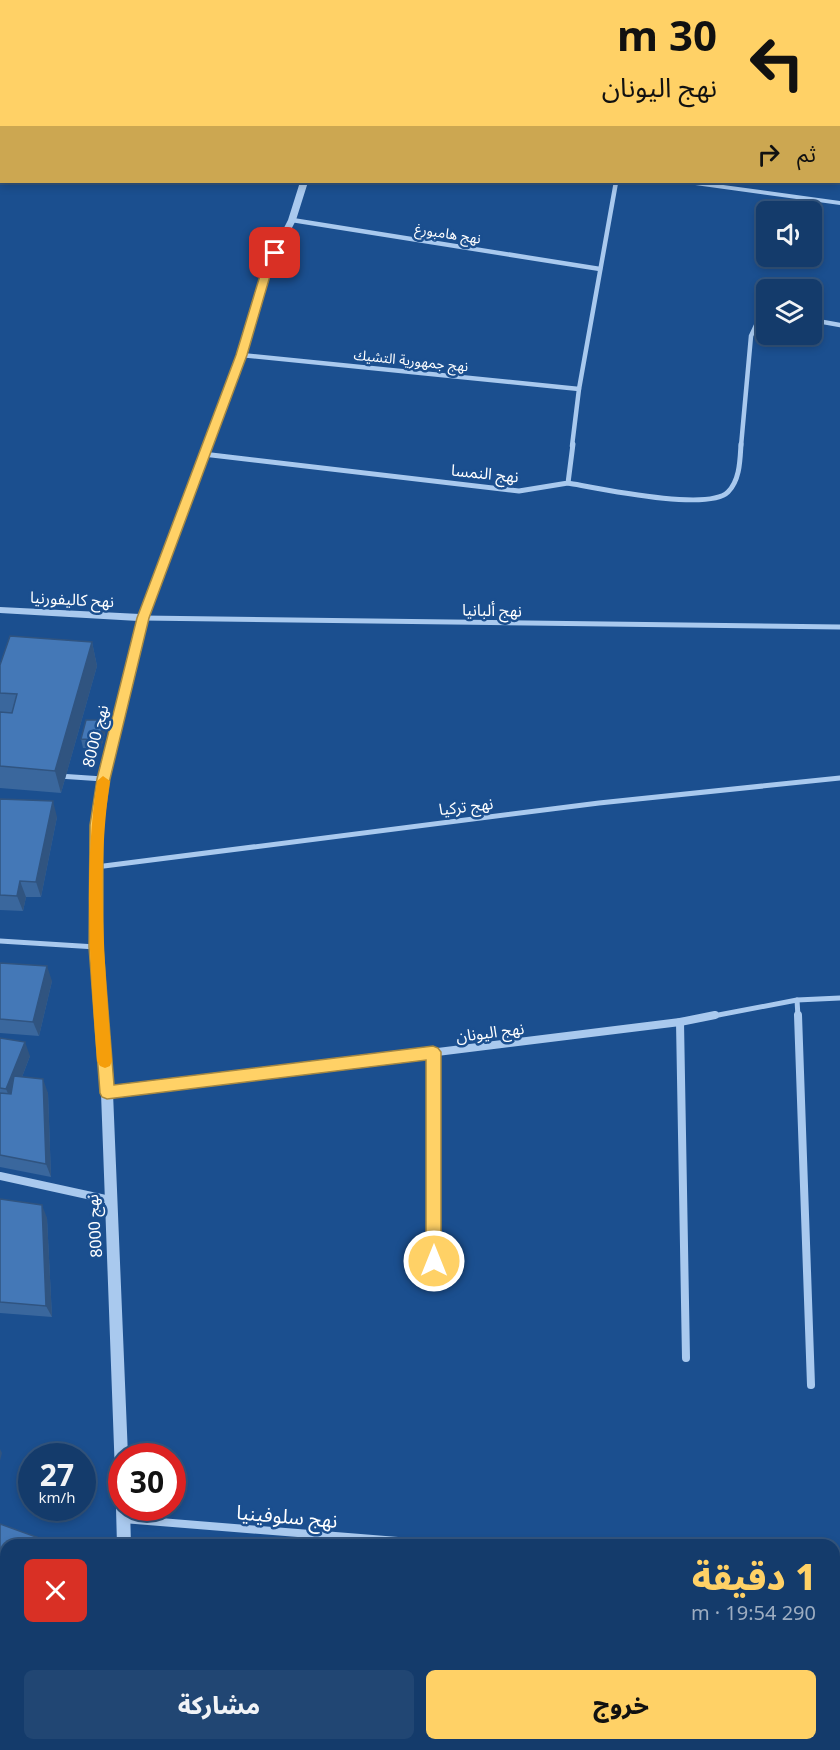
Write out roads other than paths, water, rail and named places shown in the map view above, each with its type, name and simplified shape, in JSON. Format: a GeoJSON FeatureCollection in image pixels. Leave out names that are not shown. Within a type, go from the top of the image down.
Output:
{"type":"FeatureCollection","features":[{"type":"Feature","properties":{"kind":"street","name":"نهج 8000"},"geometry":{"type":"LineString","coordinates":[[121,1443],[107,1093],[96,947],[97,825],[104,779],[143,618],[241,355],[267,269],[292,220],[304,183]]}},
{"type":"Feature","properties":{"kind":"street"},"geometry":{"type":"LineString","coordinates":[[568,483],[579,389],[616,183]]}},
{"type":"Feature","properties":{"kind":"street"},"geometry":{"type":"LineString","coordinates":[[695,183],[840,204]]}},
{"type":"Feature","properties":{"kind":"street","name":"نهج هامبورغ"},"geometry":{"type":"LineString","coordinates":[[292,220],[600,269]]}},
{"type":"Feature","properties":{"kind":"street"},"geometry":{"type":"LineString","coordinates":[[822,322],[840,325]]}},
{"type":"Feature","properties":{"kind":"street","name":"نهج النمسا"},"geometry":{"type":"LineString","coordinates":[[203,454],[519,491],[568,483],[634,494],[694,500],[721,497],[733,487],[739,470],[751,336],[756,325]]}},
{"type":"Feature","properties":{"kind":"street","name":"نهج جمهورية التشيك"},"geometry":{"type":"LineString","coordinates":[[241,355],[579,389]]}},
{"type":"Feature","properties":{"kind":"street","name":"نهح كاليفورنيا"},"geometry":{"type":"LineString","coordinates":[[0,610],[143,618]]}},
{"type":"Feature","properties":{"kind":"street","name":"نهج ألبانيا"},"geometry":{"type":"LineString","coordinates":[[143,618],[840,627]]}},
{"type":"Feature","properties":{"kind":"street"},"geometry":{"type":"LineString","coordinates":[[46,775],[104,779]]}},
{"type":"Feature","properties":{"kind":"street","name":"نهج تركيا"},"geometry":{"type":"LineString","coordinates":[[95,867],[599,803],[840,778]]}},
{"type":"Feature","properties":{"kind":"street"},"geometry":{"type":"LineString","coordinates":[[0,940],[96,947]]}},
{"type":"Feature","properties":{"kind":"street","name":"نهج اليونان"},"geometry":{"type":"LineString","coordinates":[[107,1093],[680,1022],[797,1000],[840,998]]}},
{"type":"Feature","properties":{"kind":"street"},"geometry":{"type":"LineString","coordinates":[[797,1000],[812,1385]]}},
{"type":"Feature","properties":{"kind":"street"},"geometry":{"type":"LineString","coordinates":[[680,1022],[686,1358]]}},
{"type":"Feature","properties":{"kind":"street"},"geometry":{"type":"LineString","coordinates":[[433,1052],[434,1284]]}},
{"type":"Feature","properties":{"kind":"street"},"geometry":{"type":"LineString","coordinates":[[0,1176],[110,1200]]}},
{"type":"Feature","properties":{"kind":"street","name":"نهج سلوفينيا"},"geometry":{"type":"LineString","coordinates":[[186,1519],[387,1539]]}},
{"type":"Feature","properties":{"kind":"street"},"geometry":{"type":"LineString","coordinates":[[123,1521],[124,1539]]}}]}
